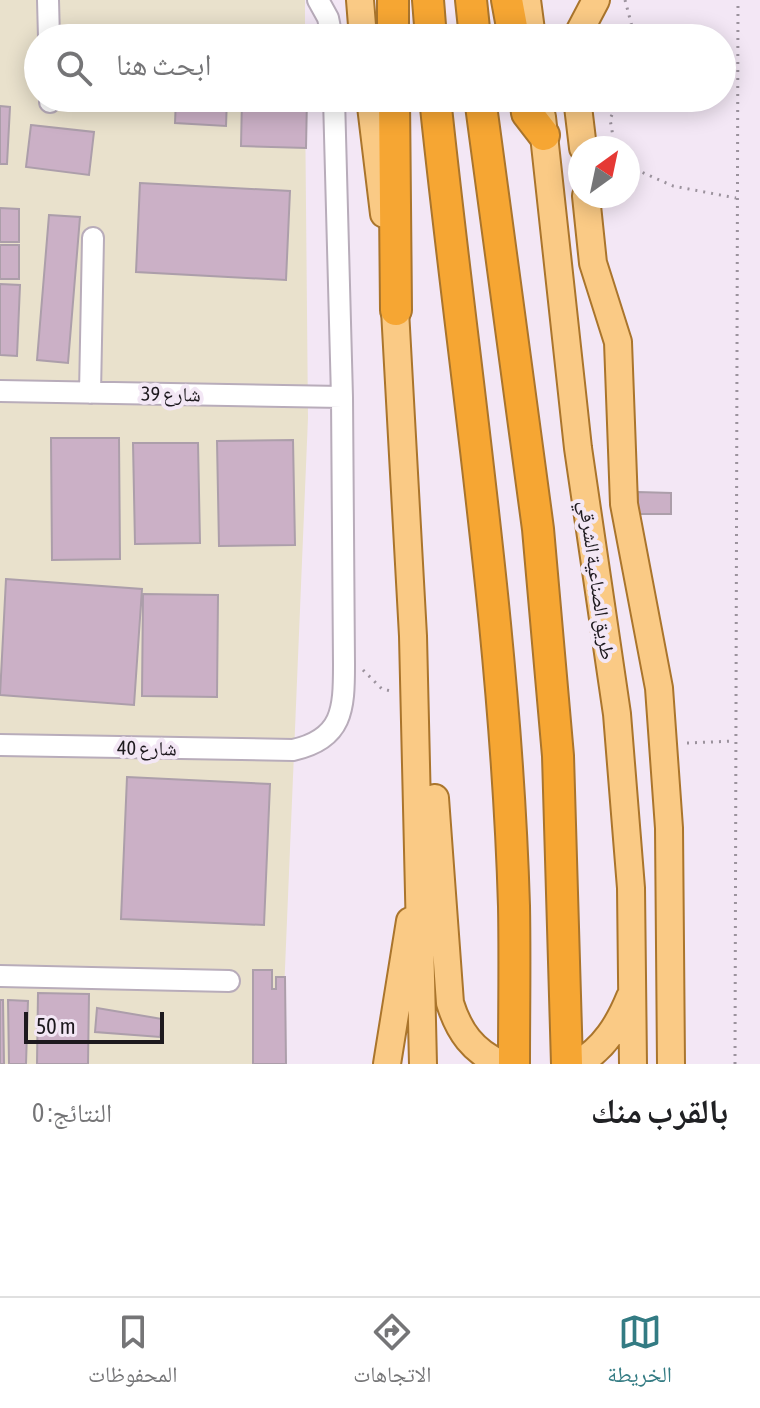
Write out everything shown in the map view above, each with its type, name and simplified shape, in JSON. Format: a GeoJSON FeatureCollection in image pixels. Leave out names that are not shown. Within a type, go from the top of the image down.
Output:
{"type":"FeatureCollection","features":[{"type":"Feature","properties":{"kind":"highway"},"geometry":{"type":"LineString","coordinates":[[393,0],[393,24]]}},
{"type":"Feature","properties":{"kind":"highway"},"geometry":{"type":"LineString","coordinates":[[428,0],[430,24]]}},
{"type":"Feature","properties":{"kind":"highway"},"geometry":{"type":"LineString","coordinates":[[471,0],[474,24]]}},
{"type":"Feature","properties":{"kind":"highway"},"geometry":{"type":"LineString","coordinates":[[507,0],[511,24]]}},
{"type":"Feature","properties":{"kind":"highway"},"geometry":{"type":"LineString","coordinates":[[394,112],[396,310]]}},
{"type":"Feature","properties":{"kind":"highway"},"geometry":{"type":"LineString","coordinates":[[437,112],[487,554],[504,760],[514,905],[514,1064]]}},
{"type":"Feature","properties":{"kind":"highway"},"geometry":{"type":"LineString","coordinates":[[482,112],[538,529],[558,756],[567,1064]]}},
{"type":"Feature","properties":{"kind":"highway"},"geometry":{"type":"LineString","coordinates":[[527,112],[544,135]]}},
{"type":"Feature","properties":{"kind":"main road"},"geometry":{"type":"LineString","coordinates":[[360,0],[362,24]]}},
{"type":"Feature","properties":{"kind":"main road"},"geometry":{"type":"LineString","coordinates":[[527,0],[530,24]]}},
{"type":"Feature","properties":{"kind":"main road"},"geometry":{"type":"LineString","coordinates":[[583,24],[596,0]]}},
{"type":"Feature","properties":{"kind":"main road"},"geometry":{"type":"LineString","coordinates":[[372,112],[396,310],[413,636],[421,866],[423,1064]]}},
{"type":"Feature","properties":{"kind":"main road","name":"طريق الصناعية الشرقي"},"geometry":{"type":"LineString","coordinates":[[541,112],[578,448],[617,714],[631,888],[633,1064]]}},
{"type":"Feature","properties":{"kind":"main road"},"geometry":{"type":"LineString","coordinates":[[579,112],[582,136]]}},
{"type":"Feature","properties":{"kind":"main road"},"geometry":{"type":"LineString","coordinates":[[587,208],[593,263],[618,342],[624,504],[651,638],[663,744],[669,828],[671,1064]]}},
{"type":"Feature","properties":{"kind":"main road"},"geometry":{"type":"LineString","coordinates":[[413,636],[436,805],[450,1003],[457,1027],[472,1045],[501,1064]]}},
{"type":"Feature","properties":{"kind":"main road"},"geometry":{"type":"LineString","coordinates":[[387,1064],[421,866]]}},
{"type":"Feature","properties":{"kind":"main road"},"geometry":{"type":"LineString","coordinates":[[577,1064],[604,1042],[620,1021],[634,988]]}},
{"type":"Feature","properties":{"kind":"street"},"geometry":{"type":"LineString","coordinates":[[48,0],[49,24]]}},
{"type":"Feature","properties":{"kind":"street"},"geometry":{"type":"LineString","coordinates":[[318,0],[329,24]]}},
{"type":"Feature","properties":{"kind":"street"},"geometry":{"type":"LineString","coordinates":[[334,112],[342,397],[344,665]]}},
{"type":"Feature","properties":{"kind":"street"},"geometry":{"type":"LineString","coordinates":[[90,393],[93,238]]}},
{"type":"Feature","properties":{"kind":"street","name":"شارع 39"},"geometry":{"type":"LineString","coordinates":[[0,391],[342,397]]}},
{"type":"Feature","properties":{"kind":"street","name":"شارع 40"},"geometry":{"type":"LineString","coordinates":[[0,745],[293,750],[323,739],[334,727],[344,697],[344,665]]}},
{"type":"Feature","properties":{"kind":"street"},"geometry":{"type":"LineString","coordinates":[[0,976],[229,981]]}},
{"type":"Feature","properties":{"kind":"path"},"geometry":{"type":"LineString","coordinates":[[625,0],[631,24]]}},
{"type":"Feature","properties":{"kind":"path"},"geometry":{"type":"LineString","coordinates":[[735,1064],[738,0]]}},
{"type":"Feature","properties":{"kind":"path"},"geometry":{"type":"LineString","coordinates":[[613,112],[610,119],[613,136]]}},
{"type":"Feature","properties":{"kind":"path"},"geometry":{"type":"LineString","coordinates":[[640,173],[702,194],[736,198]]}},
{"type":"Feature","properties":{"kind":"path"},"geometry":{"type":"LineString","coordinates":[[344,665],[369,673],[382,689],[415,694]]}},
{"type":"Feature","properties":{"kind":"path"},"geometry":{"type":"LineString","coordinates":[[663,744],[737,741]]}},
{"type":"Feature","properties":{"kind":"shaded area"},"geometry":{"type":"Polygon","coordinates":[[[0,0],[305,0],[305,24],[24,24],[24,112],[305,112],[308,418],[281,1064],[0,1064],[0,0]]]}},
{"type":"Feature","properties":{"kind":"building"},"geometry":{"type":"Polygon","coordinates":[[[0,106],[10,107],[7,164],[0,164],[0,106]]]}},
{"type":"Feature","properties":{"kind":"building"},"geometry":{"type":"Polygon","coordinates":[[[175,112],[226,112],[226,126],[175,123],[175,112]]]}},
{"type":"Feature","properties":{"kind":"building"},"geometry":{"type":"Polygon","coordinates":[[[242,112],[307,112],[306,148],[241,146],[242,112]]]}},
{"type":"Feature","properties":{"kind":"building"},"geometry":{"type":"Polygon","coordinates":[[[31,125],[94,132],[89,175],[26,167],[31,125]]]}},
{"type":"Feature","properties":{"kind":"building"},"geometry":{"type":"Polygon","coordinates":[[[140,183],[290,191],[286,280],[136,272],[140,183]]]}},
{"type":"Feature","properties":{"kind":"building"},"geometry":{"type":"Polygon","coordinates":[[[0,208],[19,209],[19,242],[0,242],[0,208]]]}},
{"type":"Feature","properties":{"kind":"building"},"geometry":{"type":"Polygon","coordinates":[[[49,215],[80,217],[68,363],[37,360],[49,215]]]}},
{"type":"Feature","properties":{"kind":"building"},"geometry":{"type":"Polygon","coordinates":[[[0,245],[19,245],[19,279],[0,279],[0,245]]]}},
{"type":"Feature","properties":{"kind":"building"},"geometry":{"type":"Polygon","coordinates":[[[0,284],[20,285],[17,356],[0,355],[0,284]]]}},
{"type":"Feature","properties":{"kind":"building"},"geometry":{"type":"Polygon","coordinates":[[[51,438],[119,438],[120,559],[52,560],[51,438]]]}},
{"type":"Feature","properties":{"kind":"building"},"geometry":{"type":"Polygon","coordinates":[[[293,440],[295,545],[219,546],[217,441],[293,440]]]}},
{"type":"Feature","properties":{"kind":"building"},"geometry":{"type":"Polygon","coordinates":[[[133,443],[198,443],[200,543],[135,544],[133,443]]]}},
{"type":"Feature","properties":{"kind":"building"},"geometry":{"type":"Polygon","coordinates":[[[638,492],[671,493],[671,514],[638,514],[638,492]]]}},
{"type":"Feature","properties":{"kind":"building"},"geometry":{"type":"Polygon","coordinates":[[[6,579],[142,589],[134,705],[0,695],[6,579]]]}},
{"type":"Feature","properties":{"kind":"building"},"geometry":{"type":"Polygon","coordinates":[[[143,594],[218,595],[217,697],[142,696],[143,594]]]}},
{"type":"Feature","properties":{"kind":"building"},"geometry":{"type":"Polygon","coordinates":[[[127,777],[270,784],[264,925],[121,919],[127,777]]]}},
{"type":"Feature","properties":{"kind":"building"},"geometry":{"type":"Polygon","coordinates":[[[253,970],[272,970],[272,989],[276,989],[276,977],[285,977],[286,1064],[253,1064],[253,970]]]}},
{"type":"Feature","properties":{"kind":"building"},"geometry":{"type":"Polygon","coordinates":[[[38,993],[89,994],[88,1064],[37,1064],[38,993]]]}},
{"type":"Feature","properties":{"kind":"building"},"geometry":{"type":"Polygon","coordinates":[[[0,1000],[3,1000],[4,1064],[0,1064],[0,1000]]]}},
{"type":"Feature","properties":{"kind":"building"},"geometry":{"type":"Polygon","coordinates":[[[8,1000],[28,1001],[26,1064],[9,1064],[8,1000]]]}},
{"type":"Feature","properties":{"kind":"building"},"geometry":{"type":"Polygon","coordinates":[[[97,1008],[162,1019],[160,1037],[95,1032],[97,1008]]]}}]}
